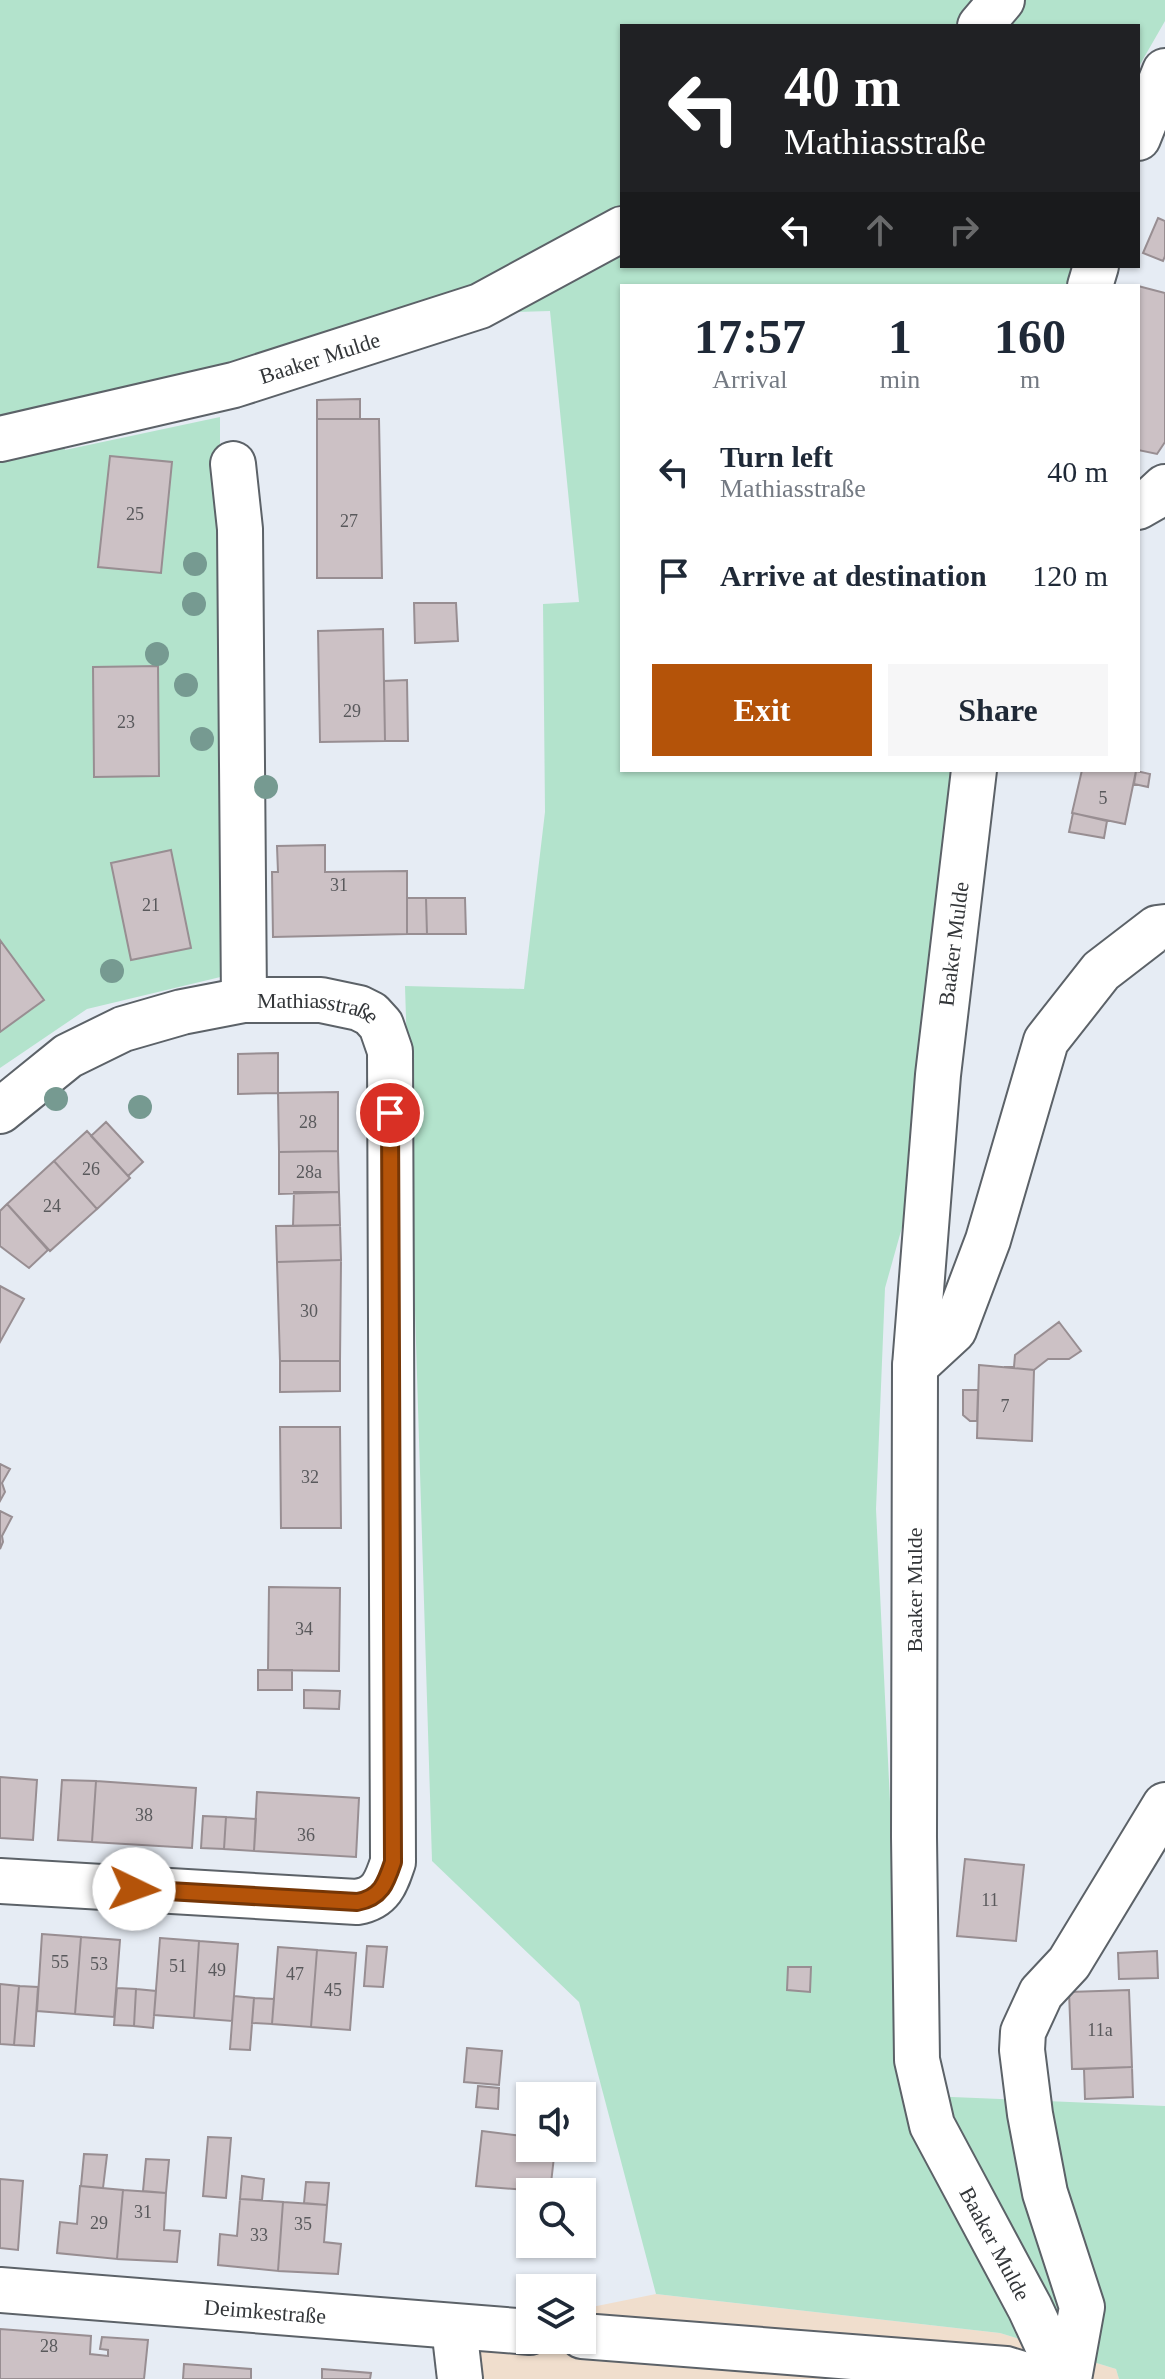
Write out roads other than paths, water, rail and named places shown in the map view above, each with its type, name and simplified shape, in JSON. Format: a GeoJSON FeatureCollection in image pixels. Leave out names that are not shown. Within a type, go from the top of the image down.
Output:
{"type":"FeatureCollection","features":[{"type":"Feature","properties":{"kind":"street"},"geometry":{"type":"LineString","coordinates":[[982,24],[1002,0]]}},
{"type":"Feature","properties":{"kind":"street"},"geometry":{"type":"LineString","coordinates":[[1140,133],[1165,71]]}},
{"type":"Feature","properties":{"kind":"street","name":"Baaker Mulde"},"geometry":{"type":"LineString","coordinates":[[0,439],[234,385],[480,306],[620,230]]}},
{"type":"Feature","properties":{"kind":"street","name":"Mathiasstraße"},"geometry":{"type":"LineString","coordinates":[[233,464],[240,529],[244,1000]]}},
{"type":"Feature","properties":{"kind":"street"},"geometry":{"type":"LineString","coordinates":[[1140,506],[1165,487]]}},
{"type":"Feature","properties":{"kind":"street","name":"Baaker Mulde"},"geometry":{"type":"LineString","coordinates":[[974,772],[938,1075],[915,1366],[917,2060],[932,2125],[1066,2379]]}},
{"type":"Feature","properties":{"kind":"street"},"geometry":{"type":"LineString","coordinates":[[915,1366],[954,1330],[988,1240],[1046,1041],[1101,971],[1157,928],[1165,927]]}},
{"type":"Feature","properties":{"kind":"street","name":"Mathiasstraße"},"geometry":{"type":"LineString","coordinates":[[0,1111],[68,1056],[123,1029],[182,1012],[244,1000],[321,1000],[359,1008],[371,1014],[381,1025],[390,1051],[393,1862],[385,1885],[375,1897],[357,1902],[0,1881]]}},
{"type":"Feature","properties":{"kind":"street"},"geometry":{"type":"LineString","coordinates":[[1066,2379],[1082,2307],[1045,2193],[1030,2114],[1023,2032],[1041,1993],[1069,1963],[1165,1805]]}},
{"type":"Feature","properties":{"kind":"street","name":"Deimkestraße"},"geometry":{"type":"LineString","coordinates":[[0,2290],[516,2331]]}},
{"type":"Feature","properties":{"kind":"street"},"geometry":{"type":"LineString","coordinates":[[454,2327],[460,2379]]}},
{"type":"Feature","properties":{"kind":"street"},"geometry":{"type":"LineString","coordinates":[[596,2337],[1006,2369],[1039,2379]]}}]}
